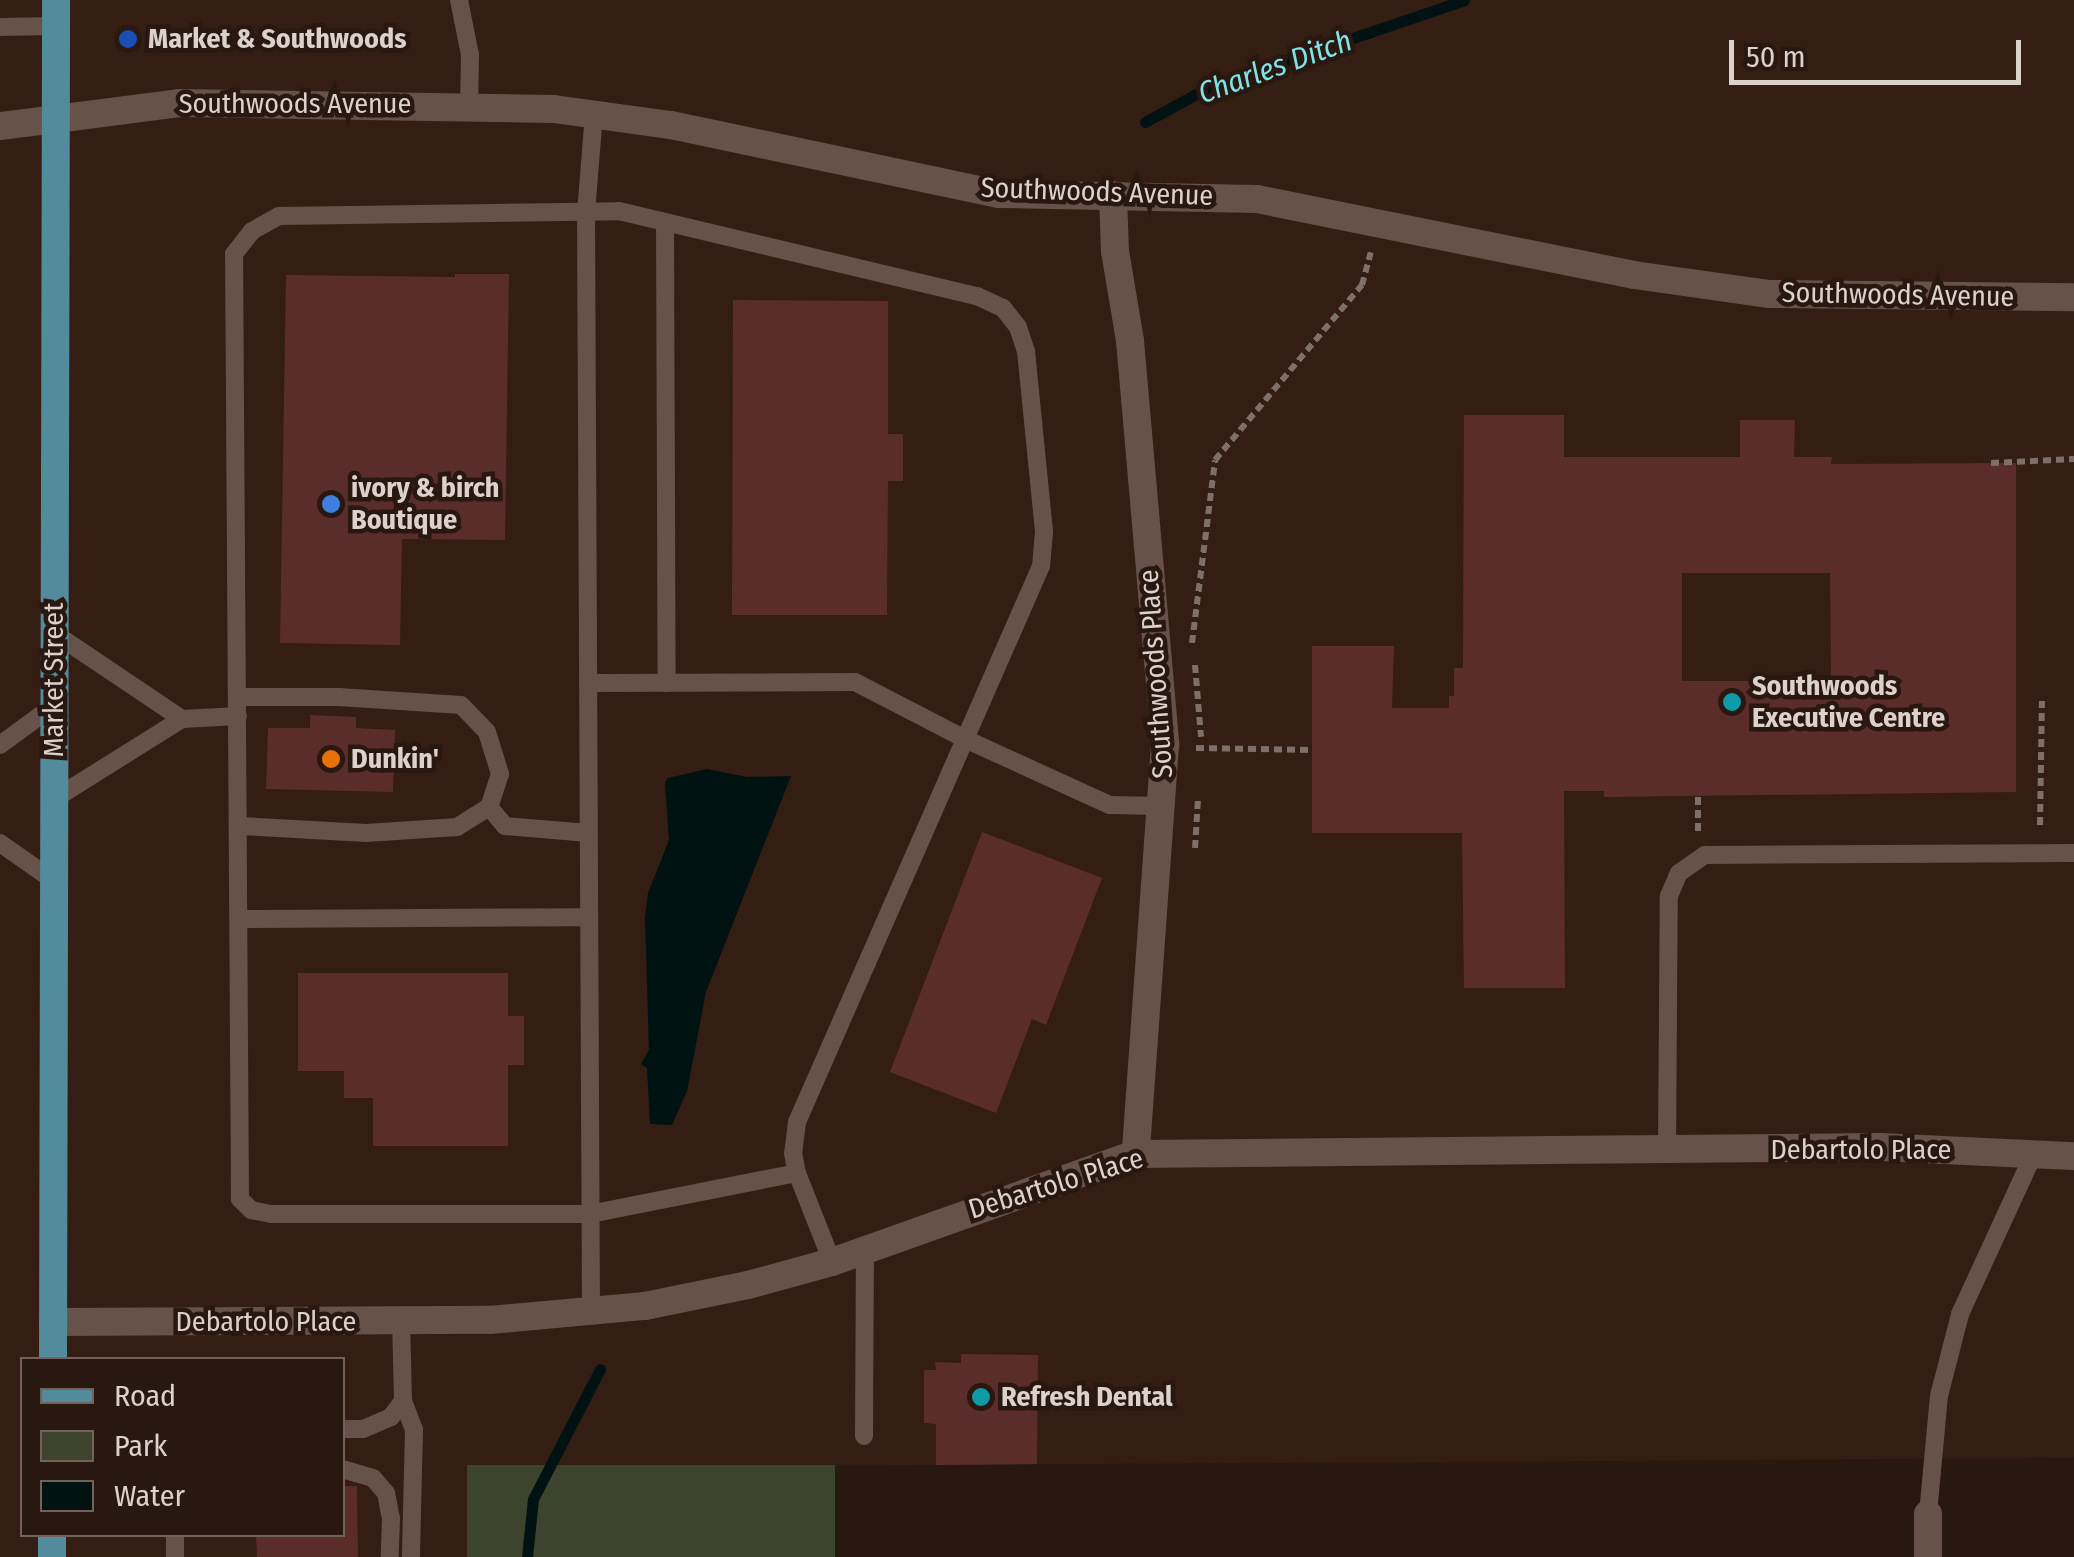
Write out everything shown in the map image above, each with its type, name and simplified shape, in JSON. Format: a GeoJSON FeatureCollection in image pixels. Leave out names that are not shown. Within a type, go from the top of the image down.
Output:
{"type":"FeatureCollection","features":[{"type":"Feature","properties":{"kind":"main road","name":"Market Street"},"geometry":{"type":"LineString","coordinates":[[52,1357],[56,13]]}},
{"type":"Feature","properties":{"kind":"street","name":"Southwoods Avenue"},"geometry":{"type":"LineString","coordinates":[[0,126],[178,103],[469,105],[594,114],[1000,194],[1257,198],[1634,275],[1770,294],[2074,297]]}},
{"type":"Feature","properties":{"kind":"street","name":"Southwoods Place"},"geometry":{"type":"LineString","coordinates":[[1112,195],[1115,251],[1130,341],[1165,745],[1136,1154]]}},
{"type":"Feature","properties":{"kind":"street","name":"Debartolo Place"},"geometry":{"type":"LineString","coordinates":[[53,1322],[400,1321],[591,1313],[748,1286],[832,1262],[1136,1154],[1880,1147],[2073,1154]]}},
{"type":"Feature","properties":{"kind":"street"},"geometry":{"type":"LineString","coordinates":[[1928,1514],[1928,1557]]}},
{"type":"Feature","properties":{"kind":"lane"},"geometry":{"type":"LineString","coordinates":[[459,0],[470,55],[469,105]]}},
{"type":"Feature","properties":{"kind":"lane"},"geometry":{"type":"LineString","coordinates":[[0,27],[56,13]]}},
{"type":"Feature","properties":{"kind":"lane"},"geometry":{"type":"LineString","coordinates":[[591,1313],[586,213],[594,114]]}},
{"type":"Feature","properties":{"kind":"lane"},"geometry":{"type":"LineString","coordinates":[[798,1173],[589,1214],[271,1214],[251,1210],[240,1199],[234,254],[252,231],[278,216],[619,211],[977,296],[1003,308],[1018,327],[1026,350],[1043,514],[1041,566],[796,1122],[793,1154],[832,1262]]}},
{"type":"Feature","properties":{"kind":"lane"},"geometry":{"type":"LineString","coordinates":[[665,222],[667,683]]}},
{"type":"Feature","properties":{"kind":"lane"},"geometry":{"type":"LineString","coordinates":[[54,633],[182,719]]}},
{"type":"Feature","properties":{"kind":"lane"},"geometry":{"type":"LineString","coordinates":[[588,683],[855,682],[965,740],[1110,806],[1162,806]]}},
{"type":"Feature","properties":{"kind":"lane"},"geometry":{"type":"LineString","coordinates":[[54,799],[182,719],[238,707],[339,697],[461,705],[487,732],[500,774],[489,807],[457,828],[366,832],[239,826]]}},
{"type":"Feature","properties":{"kind":"lane"},"geometry":{"type":"LineString","coordinates":[[0,745],[53,706]]}},
{"type":"Feature","properties":{"kind":"lane"},"geometry":{"type":"LineString","coordinates":[[489,807],[505,826],[589,832]]}},
{"type":"Feature","properties":{"kind":"lane"},"geometry":{"type":"LineString","coordinates":[[0,843],[54,881]]}},
{"type":"Feature","properties":{"kind":"lane"},"geometry":{"type":"LineString","coordinates":[[1667,1151],[1669,896],[1678,873],[1705,855],[2074,852]]}},
{"type":"Feature","properties":{"kind":"lane"},"geometry":{"type":"LineString","coordinates":[[239,919],[589,917]]}},
{"type":"Feature","properties":{"kind":"lane"},"geometry":{"type":"LineString","coordinates":[[1928,1514],[1939,1396],[1960,1314],[2034,1153]]}},
{"type":"Feature","properties":{"kind":"lane"},"geometry":{"type":"LineString","coordinates":[[864,1436],[865,1249]]}},
{"type":"Feature","properties":{"kind":"lane"},"geometry":{"type":"LineString","coordinates":[[400,1321],[402,1400],[414,1430],[411,1557]]}},
{"type":"Feature","properties":{"kind":"lane"},"geometry":{"type":"LineString","coordinates":[[345,1429],[363,1429],[391,1418],[402,1400]]}},
{"type":"Feature","properties":{"kind":"lane"},"geometry":{"type":"LineString","coordinates":[[345,1470],[373,1478],[386,1493],[391,1519],[390,1557]]}},
{"type":"Feature","properties":{"kind":"path"},"geometry":{"type":"LineString","coordinates":[[1200,768],[1200,702],[1192,641],[1215,460],[1369,271]]}},
{"type":"Feature","properties":{"kind":"path"},"geometry":{"type":"LineString","coordinates":[[1991,463],[2074,459]]}},
{"type":"Feature","properties":{"kind":"path"},"geometry":{"type":"LineString","coordinates":[[2040,831],[2042,700]]}},
{"type":"Feature","properties":{"kind":"path"},"geometry":{"type":"LineString","coordinates":[[1212,749],[1312,750]]}},
{"type":"Feature","properties":{"kind":"path"},"geometry":{"type":"LineString","coordinates":[[1195,848],[1199,788]]}},
{"type":"Feature","properties":{"kind":"shaded area"},"geometry":{"type":"Polygon","coordinates":[[[0,0],[2074,0],[2074,1458],[468,1468],[468,1557],[0,1557],[0,0]]]}},
{"type":"Feature","properties":{"kind":"green space"},"geometry":{"type":"Polygon","coordinates":[[[467,1465],[835,1465],[835,1557],[467,1557],[467,1465]]]}},
{"type":"Feature","properties":{"kind":"water"},"geometry":{"type":"Polygon","coordinates":[[[707,769],[747,777],[791,776],[706,992],[687,1091],[672,1125],[650,1124],[647,1068],[641,1064],[649,1050],[645,917],[648,893],[669,840],[665,783],[668,778],[707,769]]]}},
{"type":"Feature","properties":{"kind":"building"},"geometry":{"type":"Polygon","coordinates":[[[509,274],[505,540],[402,539],[400,645],[280,643],[286,275],[509,274]]]}},
{"type":"Feature","properties":{"kind":"building"},"geometry":{"type":"Polygon","coordinates":[[[733,300],[888,301],[888,434],[903,434],[903,481],[888,481],[887,615],[732,615],[733,300]]]}},
{"type":"Feature","properties":{"kind":"building","name":"Southwoods Executive Centre"},"geometry":{"type":"Polygon","coordinates":[[[1464,415],[1564,415],[1564,457],[1740,457],[1740,420],[1795,420],[1794,457],[1832,457],[1831,464],[2016,463],[2016,792],[1604,797],[1604,791],[1564,791],[1565,988],[1464,988],[1462,833],[1312,833],[1312,646],[1394,646],[1392,708],[1449,708],[1449,696],[1454,696],[1454,668],[1463,668],[1464,415]],[[1682,573],[1682,681],[1831,681],[1830,573],[1682,573]]]}},
{"type":"Feature","properties":{"kind":"building","name":"Dunkin'"},"geometry":{"type":"Polygon","coordinates":[[[310,715],[356,717],[356,728],[395,730],[393,792],[266,789],[268,728],[310,728],[310,715]]]}},
{"type":"Feature","properties":{"kind":"building"},"geometry":{"type":"Polygon","coordinates":[[[982,832],[1102,878],[1046,1025],[1032,1019],[996,1113],[890,1072],[982,832]]]}},
{"type":"Feature","properties":{"kind":"building"},"geometry":{"type":"Polygon","coordinates":[[[298,973],[508,973],[508,1016],[524,1016],[524,1065],[508,1065],[508,1146],[373,1146],[373,1098],[344,1098],[344,1071],[298,1071],[298,973]]]}},
{"type":"Feature","properties":{"kind":"building","name":"Refresh Dental"},"geometry":{"type":"Polygon","coordinates":[[[961,1354],[1038,1355],[1037,1464],[936,1465],[936,1424],[924,1423],[924,1370],[936,1370],[935,1362],[961,1363],[961,1354]]]}},
{"type":"Feature","properties":{"kind":"building"},"geometry":{"type":"Polygon","coordinates":[[[345,1486],[357,1486],[358,1557],[257,1557],[256,1537],[345,1537],[345,1486]]]}},
{"type":"Feature","properties":{"kind":"waterway","name":"Charles Ditch"},"geometry":{"type":"LineString","coordinates":[[1145,122],[1209,87],[1464,0]]}},
{"type":"Feature","properties":{"kind":"waterway","name":"Charles Ditch"},"geometry":{"type":"LineString","coordinates":[[527,1557],[533,1499],[600,1369]]}},
{"type":"Feature","properties":{"kind":"place","name":"Market & Southwoods"},"geometry":{"type":"Point","coordinates":[128,39]}},
{"type":"Feature","properties":{"kind":"place","name":"ivory & birch Boutique"},"geometry":{"type":"Point","coordinates":[331,504]}},
{"type":"Feature","properties":{"kind":"place","name":"Southwoods Executive Centre"},"geometry":{"type":"Point","coordinates":[1732,702]}},
{"type":"Feature","properties":{"kind":"place","name":"Dunkin'"},"geometry":{"type":"Point","coordinates":[331,759]}},
{"type":"Feature","properties":{"kind":"place","name":"Refresh Dental"},"geometry":{"type":"Point","coordinates":[981,1397]}}]}
